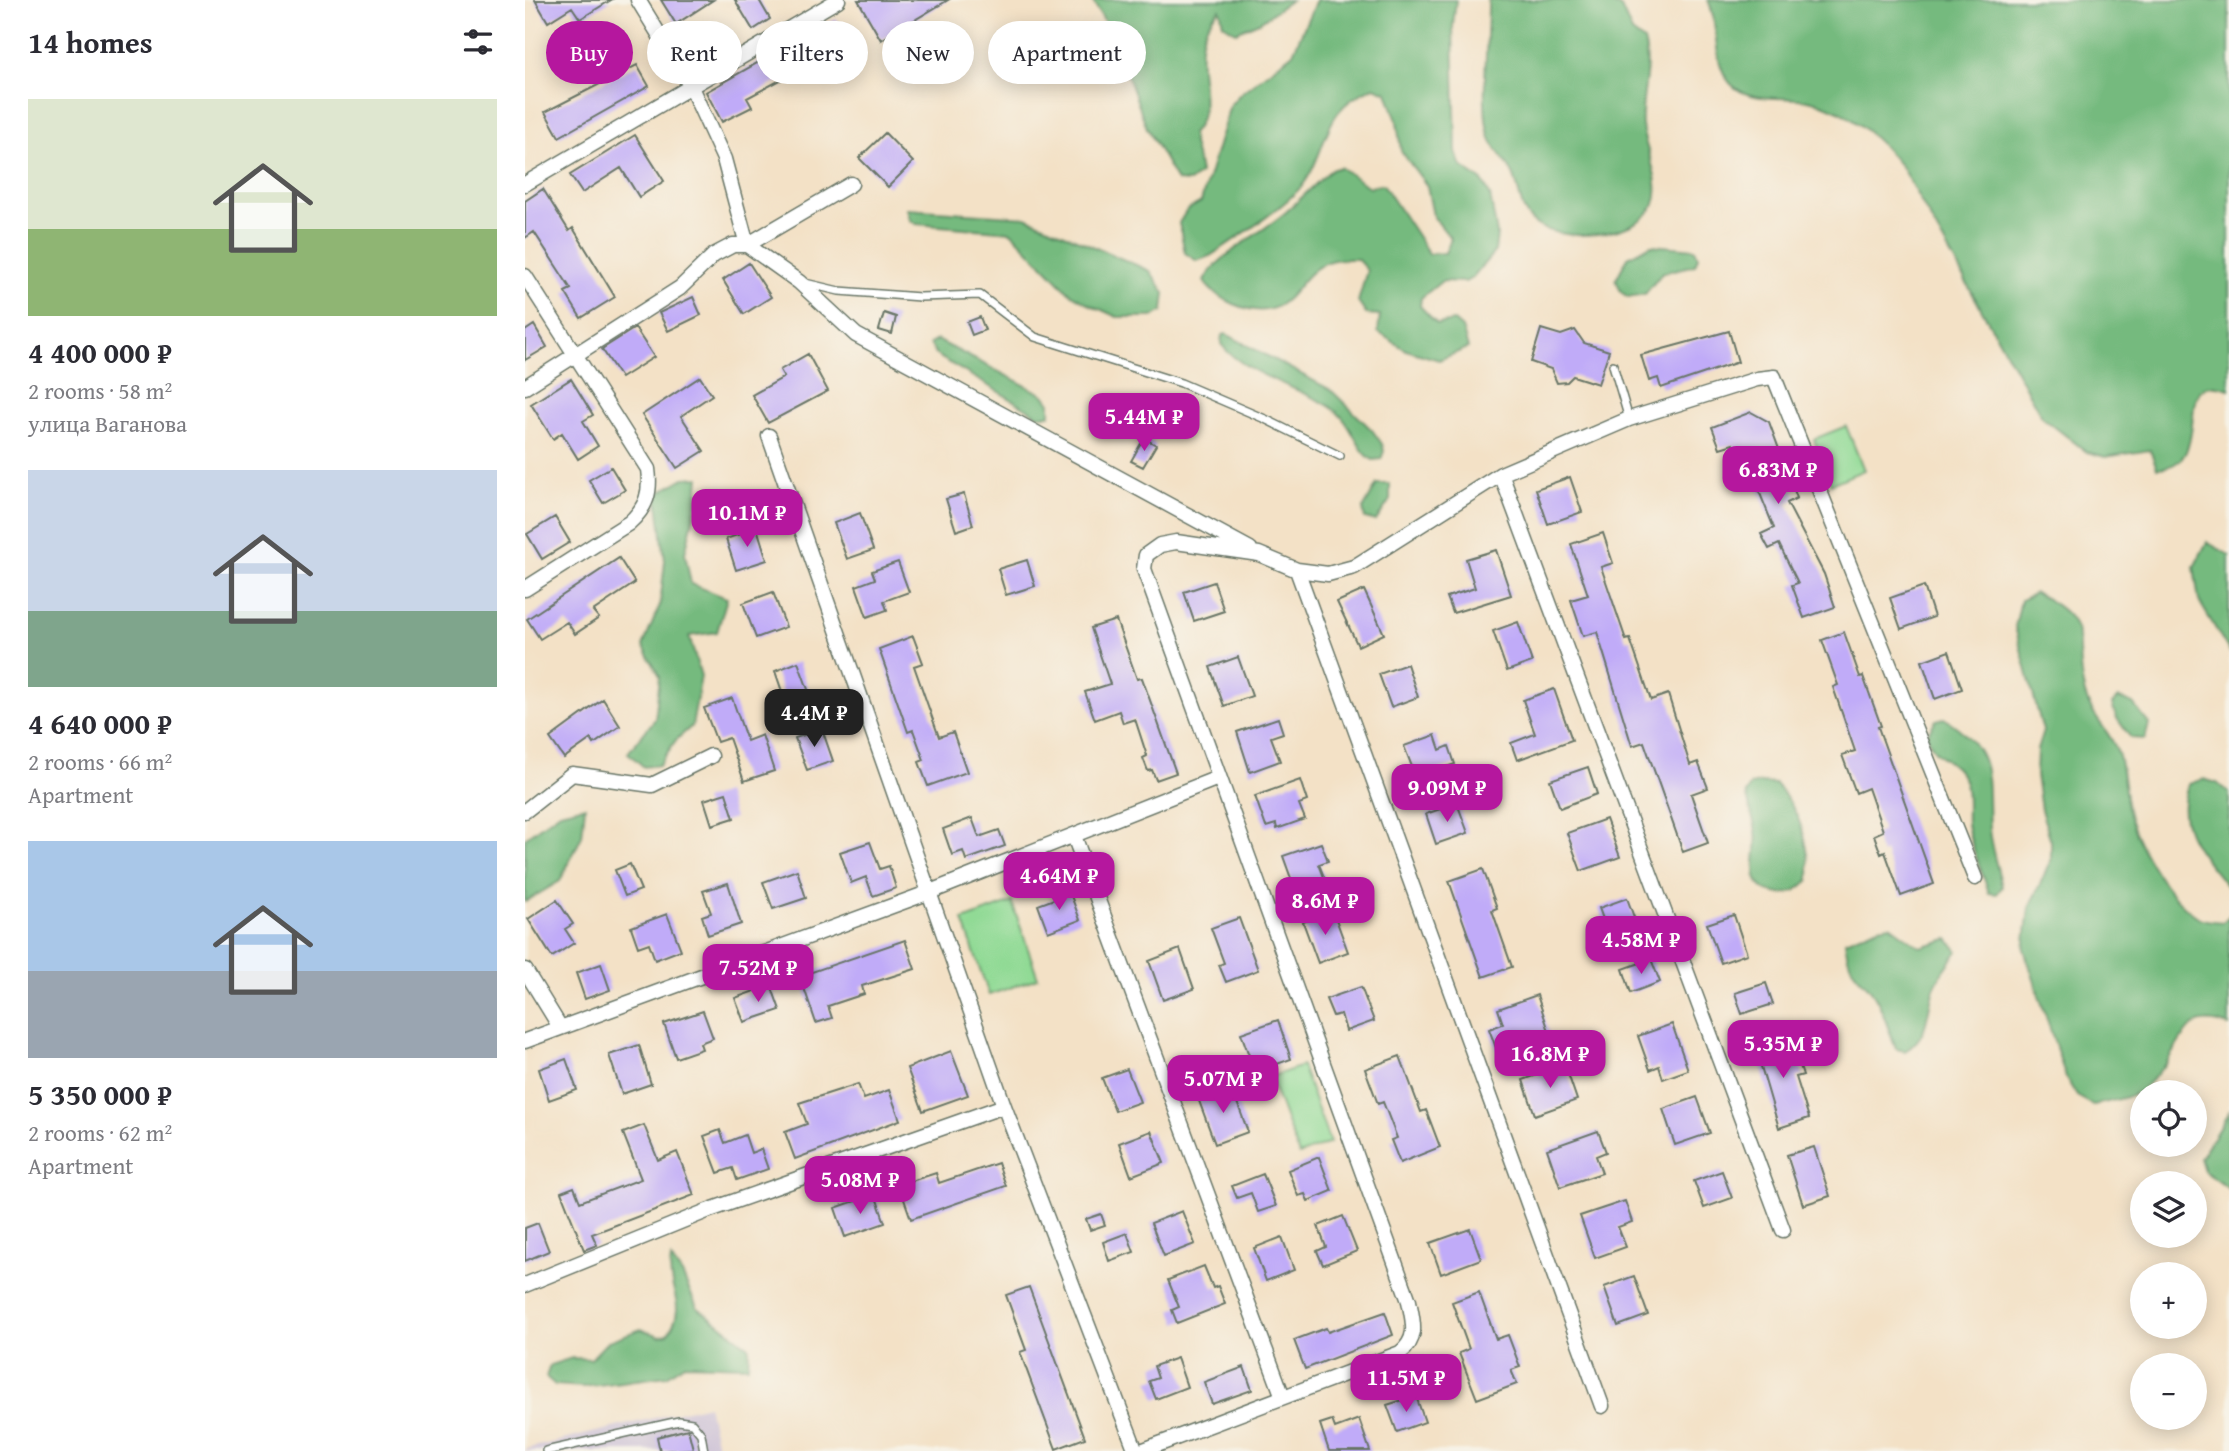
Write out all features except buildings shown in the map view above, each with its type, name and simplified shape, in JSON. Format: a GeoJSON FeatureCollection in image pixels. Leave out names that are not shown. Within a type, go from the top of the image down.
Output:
{"type":"FeatureCollection","features":[{"type":"Feature","properties":{"kind":"street"},"geometry":{"type":"LineString","coordinates":[[638,0],[690,85],[725,159],[747,244],[799,282],[856,335],[1259,554],[1297,570],[1328,574],[1353,567],[1500,474],[1629,419],[1757,379],[1774,377],[1975,878]]}},
{"type":"Feature","properties":{"kind":"street"},"geometry":{"type":"LineString","coordinates":[[525,184],[838,0]]}},
{"type":"Feature","properties":{"kind":"street"},"geometry":{"type":"LineString","coordinates":[[525,387],[680,288],[714,255],[733,245],[747,244],[851,184]]}},
{"type":"Feature","properties":{"kind":"street"},"geometry":{"type":"LineString","coordinates":[[525,276],[647,469],[650,487],[640,514],[525,589]]}},
{"type":"Feature","properties":{"kind":"street"},"geometry":{"type":"LineString","coordinates":[[769,436],[1004,1106],[1139,1451],[1400,1353],[1411,1345],[1415,1332],[1409,1301],[1144,569],[1146,555],[1160,545],[1176,542],[1259,554]]}},
{"type":"Feature","properties":{"kind":"street"},"geometry":{"type":"LineString","coordinates":[[1500,474],[1783,1230]]}},
{"type":"Feature","properties":{"kind":"street"},"geometry":{"type":"LineString","coordinates":[[1297,570],[1602,1406]]}},
{"type":"Feature","properties":{"kind":"street"},"geometry":{"type":"LineString","coordinates":[[525,811],[572,774],[652,785],[711,756]]}},
{"type":"Feature","properties":{"kind":"street"},"geometry":{"type":"LineString","coordinates":[[525,1041],[930,892],[1218,778]]}},
{"type":"Feature","properties":{"kind":"street"},"geometry":{"type":"LineString","coordinates":[[1074,836],[1283,1397]]}},
{"type":"Feature","properties":{"kind":"street"},"geometry":{"type":"LineString","coordinates":[[525,970],[560,1027]]}},
{"type":"Feature","properties":{"kind":"street"},"geometry":{"type":"LineString","coordinates":[[525,1285],[707,1211],[1004,1106]]}},
{"type":"Feature","properties":{"kind":"lane"},"geometry":{"type":"LineString","coordinates":[[799,282],[839,291],[920,297],[981,295],[1035,337],[1181,383],[1265,419],[1340,456]]}},
{"type":"Feature","properties":{"kind":"lane"},"geometry":{"type":"LineString","coordinates":[[1613,365],[1629,419]]}},
{"type":"Feature","properties":{"kind":"lane"},"geometry":{"type":"LineString","coordinates":[[546,1451],[679,1421],[692,1423],[697,1428],[704,1451]]}},
{"type":"Feature","properties":{"kind":"shaded area"},"geometry":{"type":"Polygon","coordinates":[[[708,1405],[718,1451],[525,1451],[525,1449],[708,1405]]]}},
{"type":"Feature","properties":{"kind":"green space"},"geometry":{"type":"Polygon","coordinates":[[[1092,0],[1291,0],[1261,21],[1236,32],[1223,24],[1220,9],[1208,24],[1200,57],[1203,105],[1200,120],[1192,134],[1200,174],[1189,182],[1177,181],[1147,128],[1131,84],[1146,84],[1146,21],[1104,21],[1092,0]]]}},
{"type":"Feature","properties":{"kind":"green space"},"geometry":{"type":"Polygon","coordinates":[[[1316,0],[1456,0],[1453,26],[1456,151],[1460,165],[1483,182],[1490,195],[1497,234],[1495,251],[1472,278],[1465,282],[1442,281],[1421,298],[1420,306],[1437,324],[1454,321],[1462,328],[1468,348],[1439,360],[1406,350],[1378,332],[1380,315],[1366,314],[1358,302],[1367,270],[1357,259],[1333,260],[1317,268],[1280,305],[1268,310],[1253,310],[1234,304],[1213,292],[1204,281],[1230,253],[1293,206],[1331,170],[1340,167],[1369,187],[1383,184],[1429,254],[1445,253],[1451,239],[1433,216],[1427,186],[1401,151],[1397,121],[1387,92],[1374,87],[1345,105],[1330,126],[1307,179],[1276,209],[1210,256],[1197,261],[1185,253],[1179,223],[1187,210],[1201,202],[1230,105],[1241,93],[1293,53],[1316,0]]]}},
{"type":"Feature","properties":{"kind":"green space"},"geometry":{"type":"Polygon","coordinates":[[[1488,0],[1595,0],[1621,7],[1632,32],[1644,41],[1646,52],[1642,125],[1655,175],[1656,195],[1646,216],[1632,225],[1614,231],[1575,235],[1557,233],[1530,219],[1513,174],[1492,143],[1487,125],[1485,90],[1488,0]]]}},
{"type":"Feature","properties":{"kind":"green space"},"geometry":{"type":"Polygon","coordinates":[[[1708,0],[2229,0],[2229,389],[2210,386],[2200,391],[2186,452],[2176,463],[2157,468],[2150,450],[2105,457],[2087,452],[2042,417],[1902,168],[1873,136],[1839,111],[1812,101],[1768,98],[1738,90],[1730,83],[1720,64],[1714,20],[1708,0]]]}},
{"type":"Feature","properties":{"kind":"green space"},"geometry":{"type":"Polygon","coordinates":[[[907,209],[1026,217],[1150,271],[1165,293],[1163,311],[1153,317],[1117,317],[1069,292],[1011,232],[916,224],[910,220],[907,209]]]}},
{"type":"Feature","properties":{"kind":"green space"},"geometry":{"type":"Polygon","coordinates":[[[1651,245],[1695,249],[1698,257],[1695,265],[1662,273],[1645,294],[1628,297],[1621,292],[1616,279],[1628,257],[1651,245]]]}},
{"type":"Feature","properties":{"kind":"green space"},"geometry":{"type":"Polygon","coordinates":[[[1226,334],[1331,390],[1372,430],[1382,444],[1384,451],[1381,459],[1373,460],[1367,456],[1344,420],[1329,406],[1256,371],[1230,354],[1221,344],[1222,335],[1226,334]]]}},
{"type":"Feature","properties":{"kind":"green space"},"geometry":{"type":"Polygon","coordinates":[[[937,340],[1044,395],[1050,403],[1050,415],[1038,415],[936,355],[930,344],[937,340]]]}},
{"type":"Feature","properties":{"kind":"green space"},"geometry":{"type":"Polygon","coordinates":[[[1846,426],[1864,470],[1831,484],[1814,439],[1846,426]]]}},
{"type":"Feature","properties":{"kind":"green space"},"geometry":{"type":"Polygon","coordinates":[[[699,477],[697,503],[685,553],[691,584],[727,598],[717,632],[689,636],[701,676],[692,726],[676,740],[659,765],[644,767],[628,753],[655,719],[660,676],[643,646],[660,605],[665,561],[657,494],[684,478],[699,477]]]}},
{"type":"Feature","properties":{"kind":"green space"},"geometry":{"type":"Polygon","coordinates":[[[1377,484],[1390,484],[1390,500],[1376,521],[1365,518],[1363,509],[1377,484]]]}},
{"type":"Feature","properties":{"kind":"green space"},"geometry":{"type":"Polygon","coordinates":[[[2207,542],[2229,555],[2229,651],[2199,601],[2194,567],[2207,542]]]}},
{"type":"Feature","properties":{"kind":"green space"},"geometry":{"type":"Polygon","coordinates":[[[2035,593],[2067,614],[2074,624],[2078,635],[2085,694],[2092,711],[2118,753],[2131,821],[2157,874],[2176,898],[2198,917],[2223,922],[2229,916],[2229,1026],[2208,1021],[2194,1025],[2152,1080],[2130,1080],[2130,1095],[2093,1105],[2077,1096],[2066,1078],[2024,949],[2029,908],[2051,860],[2051,841],[2041,810],[2036,775],[2037,750],[2043,731],[2015,627],[2021,600],[2035,593]]]}},
{"type":"Feature","properties":{"kind":"green space"},"geometry":{"type":"Polygon","coordinates":[[[2118,698],[2133,704],[2149,724],[2145,739],[2131,738],[2116,717],[2112,704],[2118,698]]]}},
{"type":"Feature","properties":{"kind":"green space"},"geometry":{"type":"Polygon","coordinates":[[[1944,718],[1973,742],[1985,766],[1992,850],[2002,887],[1997,894],[1989,893],[1971,841],[1964,780],[1955,767],[1934,749],[1927,734],[1936,720],[1944,718]]]}},
{"type":"Feature","properties":{"kind":"green space"},"geometry":{"type":"Polygon","coordinates":[[[2203,779],[2217,783],[2229,793],[2229,889],[2201,853],[2187,828],[2184,799],[2189,784],[2203,779]]]}},
{"type":"Feature","properties":{"kind":"green space"},"geometry":{"type":"Polygon","coordinates":[[[1775,784],[1791,804],[1802,828],[1808,854],[1809,880],[1789,893],[1780,894],[1764,889],[1756,876],[1757,839],[1746,793],[1751,785],[1775,784]]]}},
{"type":"Feature","properties":{"kind":"green space"},"geometry":{"type":"Polygon","coordinates":[[[585,806],[582,836],[560,881],[525,902],[525,838],[560,812],[585,806]]]}},
{"type":"Feature","properties":{"kind":"green space"},"geometry":{"type":"Polygon","coordinates":[[[1012,902],[1038,978],[989,995],[963,920],[1012,902]]]}},
{"type":"Feature","properties":{"kind":"green space"},"geometry":{"type":"Polygon","coordinates":[[[1890,925],[1920,947],[1948,939],[1958,951],[1934,988],[1923,1031],[1905,1051],[1896,1049],[1878,1002],[1850,964],[1845,941],[1890,925]]]}},
{"type":"Feature","properties":{"kind":"green space"},"geometry":{"type":"Polygon","coordinates":[[[1302,1066],[1330,1143],[1299,1155],[1270,1077],[1302,1066]]]}},
{"type":"Feature","properties":{"kind":"green space"},"geometry":{"type":"Polygon","coordinates":[[[2229,1112],[2229,1189],[2204,1171],[2200,1158],[2207,1157],[2207,1147],[2229,1112]]]}},
{"type":"Feature","properties":{"kind":"green space"},"geometry":{"type":"Polygon","coordinates":[[[671,1259],[682,1274],[697,1307],[749,1347],[748,1366],[685,1364],[667,1376],[583,1387],[555,1385],[546,1377],[550,1365],[572,1358],[591,1359],[608,1341],[641,1329],[660,1336],[668,1334],[677,1314],[671,1281],[671,1259]]]}}]}
